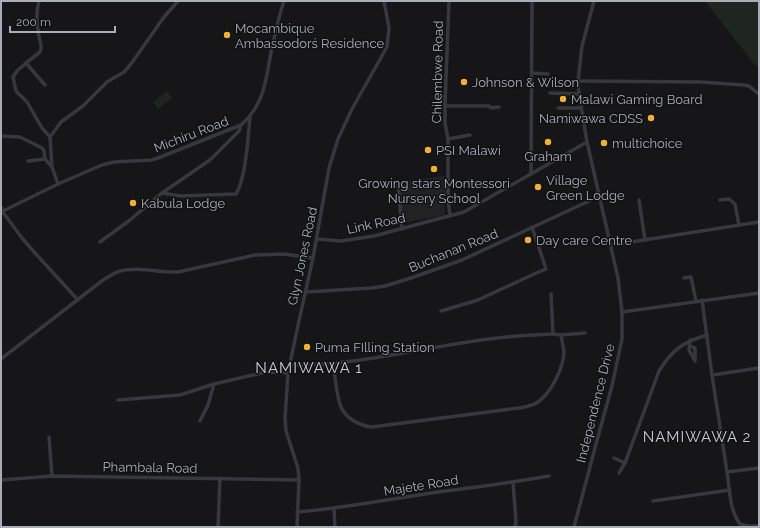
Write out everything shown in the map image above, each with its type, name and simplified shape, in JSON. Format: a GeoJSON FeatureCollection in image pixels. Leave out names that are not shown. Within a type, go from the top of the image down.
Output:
{"type":"FeatureCollection","features":[{"type":"Feature","properties":{"kind":"street"},"geometry":{"type":"LineString","coordinates":[[39,1],[40,52],[26,62],[13,77],[19,94],[27,102],[42,128],[50,137],[52,166],[58,184]]}},
{"type":"Feature","properties":{"kind":"street"},"geometry":{"type":"LineString","coordinates":[[50,137],[61,122],[83,106],[107,82],[124,72],[164,17],[178,1]]}},
{"type":"Feature","properties":{"kind":"street","name":"Michiru Road"},"geometry":{"type":"LineString","coordinates":[[1,210],[109,163],[158,158],[241,125],[250,117],[258,106],[264,90],[277,21],[284,1]]}},
{"type":"Feature","properties":{"kind":"street","name":"Glyn Jones Road"},"geometry":{"type":"LineString","coordinates":[[296,527],[299,480],[298,468],[286,431],[284,418],[288,373],[317,239],[330,168],[338,139],[352,109],[387,47],[389,28],[384,1]]}},
{"type":"Feature","properties":{"kind":"street","name":"Chilembwe Road"},"geometry":{"type":"LineString","coordinates":[[449,1],[445,123],[448,139],[448,200],[450,216]]}},
{"type":"Feature","properties":{"kind":"street"},"geometry":{"type":"LineString","coordinates":[[531,173],[532,1]]}},
{"type":"Feature","properties":{"kind":"street","name":"Independence Drive"},"geometry":{"type":"LineString","coordinates":[[574,527],[580,500],[618,363],[622,339],[622,312],[618,278],[612,245],[587,142],[579,94],[578,81],[582,46],[594,1]]}},
{"type":"Feature","properties":{"kind":"street"},"geometry":{"type":"LineString","coordinates":[[26,62],[44,85]]}},
{"type":"Feature","properties":{"kind":"street"},"geometry":{"type":"LineString","coordinates":[[532,73],[548,74]]}},
{"type":"Feature","properties":{"kind":"street"},"geometry":{"type":"LineString","coordinates":[[578,81],[700,82],[744,85],[749,86],[759,94]]}},
{"type":"Feature","properties":{"kind":"street"},"geometry":{"type":"LineString","coordinates":[[550,93],[579,94]]}},
{"type":"Feature","properties":{"kind":"street"},"geometry":{"type":"LineString","coordinates":[[445,106],[499,107]]}},
{"type":"Feature","properties":{"kind":"street"},"geometry":{"type":"LineString","coordinates":[[558,108],[582,108]]}},
{"type":"Feature","properties":{"kind":"street"},"geometry":{"type":"LineString","coordinates":[[162,193],[180,196],[236,194],[243,173],[250,117]]}},
{"type":"Feature","properties":{"kind":"street"},"geometry":{"type":"LineString","coordinates":[[564,122],[584,121]]}},
{"type":"Feature","properties":{"kind":"street"},"geometry":{"type":"LineString","coordinates":[[100,242],[130,220],[162,193],[210,160],[239,131],[241,125]]}},
{"type":"Feature","properties":{"kind":"street"},"geometry":{"type":"LineString","coordinates":[[448,139],[470,135]]}},
{"type":"Feature","properties":{"kind":"street"},"geometry":{"type":"LineString","coordinates":[[1,136],[20,137],[43,149],[45,159],[52,166]]}},
{"type":"Feature","properties":{"kind":"street","name":"Link Road"},"geometry":{"type":"LineString","coordinates":[[317,239],[341,241],[374,236],[464,212],[587,142]]}},
{"type":"Feature","properties":{"kind":"street"},"geometry":{"type":"LineString","coordinates":[[28,161],[45,159]]}},
{"type":"Feature","properties":{"kind":"street"},"geometry":{"type":"LineString","coordinates":[[398,182],[402,229]]}},
{"type":"Feature","properties":{"kind":"street","name":"Buchanan Road"},"geometry":{"type":"LineString","coordinates":[[305,292],[339,291],[384,286],[462,260],[600,196]]}},
{"type":"Feature","properties":{"kind":"street"},"geometry":{"type":"LineString","coordinates":[[720,200],[729,199],[735,204],[739,225]]}},
{"type":"Feature","properties":{"kind":"street"},"geometry":{"type":"LineString","coordinates":[[639,200],[645,240]]}},
{"type":"Feature","properties":{"kind":"street"},"geometry":{"type":"LineString","coordinates":[[1,210],[35,253],[78,300]]}},
{"type":"Feature","properties":{"kind":"street"},"geometry":{"type":"LineString","coordinates":[[612,245],[759,222]]}},
{"type":"Feature","properties":{"kind":"street"},"geometry":{"type":"LineString","coordinates":[[441,311],[478,300],[546,269],[532,228]]}},
{"type":"Feature","properties":{"kind":"street"},"geometry":{"type":"LineString","coordinates":[[1,359],[103,280],[115,273],[126,270],[178,272],[238,258],[269,253],[313,258]]}},
{"type":"Feature","properties":{"kind":"street"},"geometry":{"type":"LineString","coordinates":[[684,278],[691,277],[696,301]]}},
{"type":"Feature","properties":{"kind":"street"},"geometry":{"type":"LineString","coordinates":[[622,312],[759,293]]}},
{"type":"Feature","properties":{"kind":"street"},"geometry":{"type":"LineString","coordinates":[[551,294],[553,334]]}},
{"type":"Feature","properties":{"kind":"street"},"geometry":{"type":"LineString","coordinates":[[702,300],[728,472],[732,510],[740,524],[759,526]]}},
{"type":"Feature","properties":{"kind":"street"},"geometry":{"type":"LineString","coordinates":[[290,365],[314,366],[333,364],[490,339],[585,333]]}},
{"type":"Feature","properties":{"kind":"street"},"geometry":{"type":"LineString","coordinates":[[333,364],[341,407],[346,414],[357,423],[363,426],[372,427],[511,409],[537,403],[545,396],[557,378],[564,352],[561,335]]}},
{"type":"Feature","properties":{"kind":"street"},"geometry":{"type":"LineString","coordinates":[[619,473],[625,463],[658,371],[666,359],[683,344],[690,340],[707,335]]}},
{"type":"Feature","properties":{"kind":"street"},"geometry":{"type":"LineString","coordinates":[[690,340],[690,346]]}},
{"type":"Feature","properties":{"kind":"street"},"geometry":{"type":"LineString","coordinates":[[712,374],[759,368]]}},
{"type":"Feature","properties":{"kind":"street"},"geometry":{"type":"LineString","coordinates":[[118,400],[180,396],[214,384],[266,372],[288,373]]}},
{"type":"Feature","properties":{"kind":"street"},"geometry":{"type":"LineString","coordinates":[[200,421],[208,405],[214,384]]}},
{"type":"Feature","properties":{"kind":"street"},"geometry":{"type":"LineString","coordinates":[[49,437],[52,476]]}},
{"type":"Feature","properties":{"kind":"street"},"geometry":{"type":"LineString","coordinates":[[614,458],[625,463]]}},
{"type":"Feature","properties":{"kind":"street"},"geometry":{"type":"LineString","coordinates":[[728,472],[759,468]]}},
{"type":"Feature","properties":{"kind":"street","name":"Phambala Road"},"geometry":{"type":"LineString","coordinates":[[1,480],[52,476],[299,480]]}},
{"type":"Feature","properties":{"kind":"street","name":"Majete Road"},"geometry":{"type":"LineString","coordinates":[[297,512],[334,509],[549,476]]}},
{"type":"Feature","properties":{"kind":"street"},"geometry":{"type":"LineString","coordinates":[[218,527],[220,478]]}},
{"type":"Feature","properties":{"kind":"street"},"geometry":{"type":"LineString","coordinates":[[513,482],[516,522],[515,527]]}},
{"type":"Feature","properties":{"kind":"street"},"geometry":{"type":"LineString","coordinates":[[653,501],[730,490]]}},
{"type":"Feature","properties":{"kind":"street"},"geometry":{"type":"LineString","coordinates":[[334,509],[335,527]]}},
{"type":"Feature","properties":{"kind":"shaded area"},"geometry":{"type":"Polygon","coordinates":[[[705,1],[759,1],[759,67],[755,65],[705,1]]]}},
{"type":"Feature","properties":{"kind":"shaded area"},"geometry":{"type":"Polygon","coordinates":[[[167,91],[172,98],[158,109],[153,102],[167,91]]]}},
{"type":"Feature","properties":{"kind":"shaded area"},"geometry":{"type":"Polygon","coordinates":[[[444,176],[448,200],[444,202],[445,215],[404,223],[400,182],[444,176]]]}},
{"type":"Feature","properties":{"kind":"place","name":"Mocambique Ambassodorś Residence"},"geometry":{"type":"Point","coordinates":[227,35]}},
{"type":"Feature","properties":{"kind":"place","name":"Johnson & Wilson"},"geometry":{"type":"Point","coordinates":[464,82]}},
{"type":"Feature","properties":{"kind":"place","name":"Malawi Gaming Board"},"geometry":{"type":"Point","coordinates":[563,99]}},
{"type":"Feature","properties":{"kind":"place","name":"Namiwawa CDSS"},"geometry":{"type":"Point","coordinates":[651,118]}},
{"type":"Feature","properties":{"kind":"place","name":"Graham"},"geometry":{"type":"Point","coordinates":[548,142]}},
{"type":"Feature","properties":{"kind":"place","name":"multichoice"},"geometry":{"type":"Point","coordinates":[604,143]}},
{"type":"Feature","properties":{"kind":"place","name":"PSI Malawi"},"geometry":{"type":"Point","coordinates":[428,150]}},
{"type":"Feature","properties":{"kind":"place","name":"Growing stars Montessori Nursery School"},"geometry":{"type":"Point","coordinates":[434,169]}},
{"type":"Feature","properties":{"kind":"place","name":"Village Green Lodge"},"geometry":{"type":"Point","coordinates":[538,187]}},
{"type":"Feature","properties":{"kind":"place","name":"Kabula Lodge"},"geometry":{"type":"Point","coordinates":[133,203]}},
{"type":"Feature","properties":{"kind":"place","name":"Day care Centre"},"geometry":{"type":"Point","coordinates":[528,240]}},
{"type":"Feature","properties":{"kind":"place","name":"Puma FIlling Station"},"geometry":{"type":"Point","coordinates":[307,347]}},
{"type":"Feature","properties":{"kind":"district","name":"NAMIWAWA 1"},"geometry":{"type":"Point","coordinates":[309,368]}},
{"type":"Feature","properties":{"kind":"district","name":"NAMIWAWA 2"},"geometry":{"type":"Point","coordinates":[697,437]}}]}
